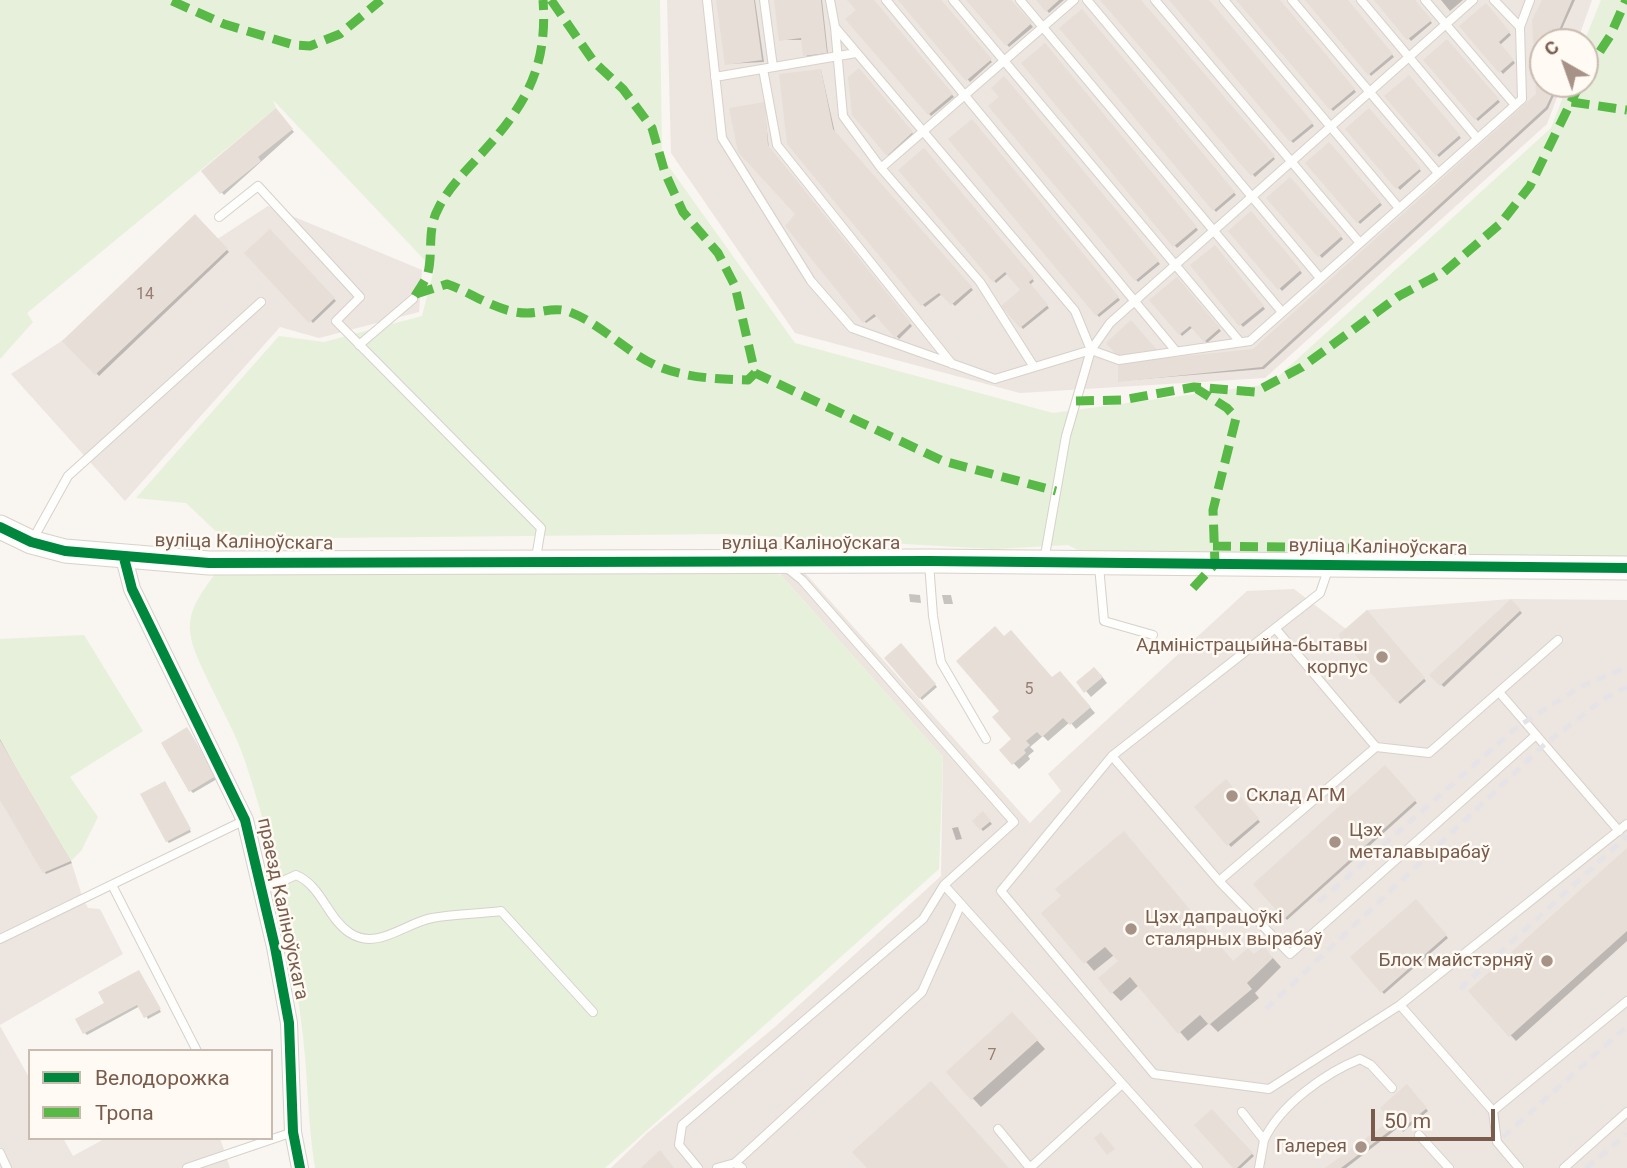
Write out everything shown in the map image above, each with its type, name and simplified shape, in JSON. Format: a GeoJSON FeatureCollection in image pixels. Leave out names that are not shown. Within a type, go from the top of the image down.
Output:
{"type":"FeatureCollection","features":[{"type":"Feature","properties":{"kind":"street","name":"вуліца Каліноўскага"},"geometry":{"type":"LineString","coordinates":[[0,527],[31,542],[65,551],[209,563],[929,561],[1627,568]]}},
{"type":"Feature","properties":{"kind":"street","name":"праезд Каліноўскага"},"geometry":{"type":"LineString","coordinates":[[124,558],[132,589],[245,820],[263,890],[289,1023],[293,1132],[300,1168]]}},
{"type":"Feature","properties":{"kind":"lane"},"geometry":{"type":"LineString","coordinates":[[707,0],[722,138],[811,281],[852,328],[995,379],[1091,350],[1119,360],[1250,341],[1521,99],[1520,27],[1530,0]]}},
{"type":"Feature","properties":{"kind":"lane"},"geometry":{"type":"LineString","coordinates":[[764,0],[773,67]]}},
{"type":"Feature","properties":{"kind":"lane"},"geometry":{"type":"LineString","coordinates":[[830,0],[843,116],[881,167],[980,282],[1034,368]]}},
{"type":"Feature","properties":{"kind":"lane"},"geometry":{"type":"LineString","coordinates":[[886,0],[1175,351]]}},
{"type":"Feature","properties":{"kind":"lane"},"geometry":{"type":"LineString","coordinates":[[953,0],[1240,342]]}},
{"type":"Feature","properties":{"kind":"lane"},"geometry":{"type":"LineString","coordinates":[[1020,0],[1282,312]]}},
{"type":"Feature","properties":{"kind":"lane"},"geometry":{"type":"LineString","coordinates":[[881,167],[1074,0]]}},
{"type":"Feature","properties":{"kind":"lane"},"geometry":{"type":"LineString","coordinates":[[1087,0],[1320,278]]}},
{"type":"Feature","properties":{"kind":"lane"},"geometry":{"type":"LineString","coordinates":[[1155,0],[1360,243]]}},
{"type":"Feature","properties":{"kind":"lane"},"geometry":{"type":"LineString","coordinates":[[1224,0],[1399,208]]}},
{"type":"Feature","properties":{"kind":"lane"},"geometry":{"type":"LineString","coordinates":[[1292,0],[1438,173]]}},
{"type":"Feature","properties":{"kind":"lane"},"geometry":{"type":"LineString","coordinates":[[1361,0],[1477,138]]}},
{"type":"Feature","properties":{"kind":"lane"},"geometry":{"type":"LineString","coordinates":[[1425,0],[1515,104]]}},
{"type":"Feature","properties":{"kind":"lane"},"geometry":{"type":"LineString","coordinates":[[1043,564],[1066,436],[1091,350],[1110,323],[1473,0]]}},
{"type":"Feature","properties":{"kind":"lane"},"geometry":{"type":"LineString","coordinates":[[1494,0],[1520,27]]}},
{"type":"Feature","properties":{"kind":"lane"},"geometry":{"type":"LineString","coordinates":[[835,27],[1075,311],[1091,350]]}},
{"type":"Feature","properties":{"kind":"lane"},"geometry":{"type":"LineString","coordinates":[[715,77],[856,52]]}},
{"type":"Feature","properties":{"kind":"lane"},"geometry":{"type":"LineString","coordinates":[[763,69],[777,145],[953,364]]}},
{"type":"Feature","properties":{"kind":"lane"},"geometry":{"type":"LineString","coordinates":[[219,217],[258,186],[360,297],[336,321],[541,528],[535,561]]}},
{"type":"Feature","properties":{"kind":"lane"},"geometry":{"type":"LineString","coordinates":[[359,345],[413,299]]}},
{"type":"Feature","properties":{"kind":"lane"},"geometry":{"type":"LineString","coordinates":[[31,542],[68,476],[261,302]]}},
{"type":"Feature","properties":{"kind":"lane"},"geometry":{"type":"LineString","coordinates":[[929,561],[933,616],[941,662],[986,739]]}},
{"type":"Feature","properties":{"kind":"lane"},"geometry":{"type":"LineString","coordinates":[[698,1168],[679,1146],[682,1125],[923,919],[944,885],[1014,822],[802,580],[779,562]]}},
{"type":"Feature","properties":{"kind":"lane"},"geometry":{"type":"LineString","coordinates":[[1099,564],[1104,621],[1153,635]]}},
{"type":"Feature","properties":{"kind":"lane"},"geometry":{"type":"LineString","coordinates":[[1330,564],[1320,593],[1112,755],[1001,891],[1154,1074],[1269,1089],[1399,1005],[1627,824]]}},
{"type":"Feature","properties":{"kind":"lane"},"geometry":{"type":"LineString","coordinates":[[1275,628],[1376,747],[1429,753],[1558,640]]}},
{"type":"Feature","properties":{"kind":"lane"},"geometry":{"type":"LineString","coordinates":[[1499,692],[1619,831]]}},
{"type":"Feature","properties":{"kind":"lane"},"geometry":{"type":"LineString","coordinates":[[1112,755],[1219,881],[1290,954],[1536,735]]}},
{"type":"Feature","properties":{"kind":"lane"},"geometry":{"type":"LineString","coordinates":[[1219,881],[1376,747]]}},
{"type":"Feature","properties":{"kind":"lane"},"geometry":{"type":"LineString","coordinates":[[0,939],[245,820]]}},
{"type":"Feature","properties":{"kind":"lane"},"geometry":{"type":"LineString","coordinates":[[263,890],[296,876],[307,880],[337,922],[359,938],[373,939],[430,918],[501,911],[593,1012]]}},
{"type":"Feature","properties":{"kind":"lane"},"geometry":{"type":"LineString","coordinates":[[112,885],[196,1049]]}},
{"type":"Feature","properties":{"kind":"lane"},"geometry":{"type":"LineString","coordinates":[[944,885],[1198,1168]]}},
{"type":"Feature","properties":{"kind":"lane"},"geometry":{"type":"LineString","coordinates":[[717,1168],[739,1165],[922,992],[961,904]]}},
{"type":"Feature","properties":{"kind":"lane"},"geometry":{"type":"LineString","coordinates":[[1493,1111],[1627,1001]]}},
{"type":"Feature","properties":{"kind":"lane"},"geometry":{"type":"LineString","coordinates":[[1399,1005],[1493,1111],[1497,1142],[1519,1168]]}},
{"type":"Feature","properties":{"kind":"lane"},"geometry":{"type":"LineString","coordinates":[[1259,1168],[1264,1140],[1271,1126],[1290,1105],[1352,1062],[1360,1059],[1371,1065],[1392,1088]]}},
{"type":"Feature","properties":{"kind":"lane"},"geometry":{"type":"LineString","coordinates":[[998,1129],[1030,1168],[1122,1084]]}},
{"type":"Feature","properties":{"kind":"lane"},"geometry":{"type":"LineString","coordinates":[[1242,1112],[1264,1140]]}},
{"type":"Feature","properties":{"kind":"lane"},"geometry":{"type":"LineString","coordinates":[[1564,1168],[1627,1112]]}},
{"type":"Feature","properties":{"kind":"lane"},"geometry":{"type":"LineString","coordinates":[[273,1139],[293,1132]]}},
{"type":"Feature","properties":{"kind":"lane"},"geometry":{"type":"LineString","coordinates":[[1419,1135],[1449,1168]]}},
{"type":"Feature","properties":{"kind":"lane"},"geometry":{"type":"LineString","coordinates":[[187,1168],[269,1140]]}},
{"type":"Feature","properties":{"kind":"lane"},"geometry":{"type":"LineString","coordinates":[[0,1153],[7,1168]]}},
{"type":"Feature","properties":{"kind":"shaded area"},"geometry":{"type":"Polygon","coordinates":[[[667,0],[1592,0],[1582,28],[1529,28],[1529,98],[1557,98],[1547,124],[1265,378],[1020,393],[795,333],[671,153],[667,0]]]}},
{"type":"Feature","properties":{"kind":"shaded area"},"geometry":{"type":"Polygon","coordinates":[[[268,206],[422,270],[419,312],[319,338],[280,327],[125,501],[11,374],[268,206]]]}},
{"type":"Feature","properties":{"kind":"shaded area"},"geometry":{"type":"Polygon","coordinates":[[[781,569],[804,572],[1030,823],[1061,791],[1048,774],[1247,591],[1294,589],[1346,629],[1367,610],[1511,599],[1627,600],[1627,1168],[611,1168],[647,1133],[776,1026],[941,876],[943,757],[781,575],[781,569]]]}},
{"type":"Feature","properties":{"kind":"shaded area"},"geometry":{"type":"Polygon","coordinates":[[[0,740],[71,861],[88,908],[100,909],[123,954],[0,1025],[0,740]]]}},
{"type":"Feature","properties":{"kind":"shaded area"},"geometry":{"type":"Polygon","coordinates":[[[0,1026],[28,1075],[28,1140],[64,1140],[73,1156],[102,1140],[221,1140],[230,1168],[0,1168],[0,1026]]]}},
{"type":"Feature","properties":{"kind":"green space"},"geometry":{"type":"Polygon","coordinates":[[[0,0],[660,0],[662,157],[795,343],[1053,413],[1270,384],[1551,128],[1563,98],[1599,98],[1599,28],[1590,28],[1601,0],[1627,0],[1627,557],[1374,557],[1078,550],[1068,545],[994,549],[727,534],[224,539],[186,503],[136,498],[279,336],[324,342],[422,316],[434,270],[273,100],[276,108],[27,313],[33,322],[0,359],[0,0]]]}},
{"type":"Feature","properties":{"kind":"green space"},"geometry":{"type":"Polygon","coordinates":[[[755,569],[781,575],[943,757],[939,869],[605,1168],[315,1168],[297,987],[272,856],[241,750],[198,658],[190,633],[192,612],[197,600],[215,574],[755,569]]]}},
{"type":"Feature","properties":{"kind":"green space"},"geometry":{"type":"Polygon","coordinates":[[[84,635],[143,731],[70,777],[98,817],[81,851],[71,861],[0,740],[0,639],[84,635]]]}},
{"type":"Feature","properties":{"kind":"building"},"geometry":{"type":"Polygon","coordinates":[[[716,0],[754,0],[762,60],[725,65],[716,0]]]}},
{"type":"Feature","properties":{"kind":"building"},"geometry":{"type":"Polygon","coordinates":[[[774,0],[821,0],[827,53],[803,56],[801,38],[779,41],[774,0]]]}},
{"type":"Feature","properties":{"kind":"building"},"geometry":{"type":"Polygon","coordinates":[[[847,0],[874,0],[953,94],[928,115],[845,19],[856,10],[847,0]]]}},
{"type":"Feature","properties":{"kind":"building"},"geometry":{"type":"Polygon","coordinates":[[[898,0],[941,0],[992,59],[966,81],[898,0]]]}},
{"type":"Feature","properties":{"kind":"building"},"geometry":{"type":"Polygon","coordinates":[[[966,0],[1011,0],[1032,23],[1006,46],[966,0]]]}},
{"type":"Feature","properties":{"kind":"building"},"geometry":{"type":"Polygon","coordinates":[[[1036,0],[1059,0],[1046,12],[1036,0]]]}},
{"type":"Feature","properties":{"kind":"building"},"geometry":{"type":"Polygon","coordinates":[[[1100,0],[1141,0],[1275,156],[1251,176],[1100,0]]]}},
{"type":"Feature","properties":{"kind":"building"},"geometry":{"type":"Polygon","coordinates":[[[1169,0],[1209,0],[1313,123],[1290,142],[1169,0]]]}},
{"type":"Feature","properties":{"kind":"building"},"geometry":{"type":"Polygon","coordinates":[[[1236,0],[1280,0],[1355,89],[1330,110],[1236,0]]]}},
{"type":"Feature","properties":{"kind":"building"},"geometry":{"type":"Polygon","coordinates":[[[1305,0],[1348,0],[1393,54],[1368,75],[1305,0]]]}},
{"type":"Feature","properties":{"kind":"building"},"geometry":{"type":"Polygon","coordinates":[[[1374,0],[1415,0],[1432,20],[1407,40],[1374,0]]]}},
{"type":"Feature","properties":{"kind":"building"},"geometry":{"type":"Polygon","coordinates":[[[1542,0],[1572,0],[1560,28],[1532,28],[1532,20],[1542,0]]]}},
{"type":"Feature","properties":{"kind":"building"},"geometry":{"type":"Polygon","coordinates":[[[1486,3],[1510,32],[1499,42],[1514,60],[1499,73],[1459,26],[1486,3]]]}},
{"type":"Feature","properties":{"kind":"building"},"geometry":{"type":"Polygon","coordinates":[[[1082,9],[1235,192],[1213,211],[1059,28],[1082,9]]]}},
{"type":"Feature","properties":{"kind":"building"},"geometry":{"type":"Polygon","coordinates":[[[1447,39],[1499,99],[1475,120],[1423,60],[1447,39]]]}},
{"type":"Feature","properties":{"kind":"building"},"geometry":{"type":"Polygon","coordinates":[[[1045,43],[1197,227],[1173,247],[1021,63],[1045,43]]]}},
{"type":"Feature","properties":{"kind":"building"},"geometry":{"type":"Polygon","coordinates":[[[859,68],[913,132],[887,156],[852,115],[848,77],[859,68]]]}},
{"type":"Feature","properties":{"kind":"building"},"geometry":{"type":"Polygon","coordinates":[[[821,69],[833,129],[972,287],[951,305],[939,293],[921,306],[787,144],[779,74],[821,69]]]}},
{"type":"Feature","properties":{"kind":"building"},"geometry":{"type":"Polygon","coordinates":[[[1409,75],[1460,135],[1436,156],[1384,96],[1409,75]]]}},
{"type":"Feature","properties":{"kind":"building"},"geometry":{"type":"Polygon","coordinates":[[[1004,76],[1159,261],[1135,281],[988,106],[999,97],[991,88],[1004,76]]]}},
{"type":"Feature","properties":{"kind":"building"},"geometry":{"type":"Polygon","coordinates":[[[1532,98],[1550,98],[1546,107],[1262,367],[1118,382],[1118,363],[1253,349],[1532,98]]]}},
{"type":"Feature","properties":{"kind":"building"},"geometry":{"type":"Polygon","coordinates":[[[765,102],[768,145],[911,323],[895,338],[874,314],[863,323],[785,226],[795,214],[738,152],[729,108],[765,102]]]}},
{"type":"Feature","properties":{"kind":"building"},"geometry":{"type":"Polygon","coordinates":[[[276,108],[293,129],[258,157],[261,161],[220,194],[201,171],[276,108]]]}},
{"type":"Feature","properties":{"kind":"building"},"geometry":{"type":"Polygon","coordinates":[[[1369,108],[1421,168],[1396,189],[1345,129],[1369,108]]]}},
{"type":"Feature","properties":{"kind":"building"},"geometry":{"type":"Polygon","coordinates":[[[972,119],[1119,297],[1096,316],[948,139],[972,119]]]}},
{"type":"Feature","properties":{"kind":"building"},"geometry":{"type":"Polygon","coordinates":[[[1329,142],[1381,202],[1357,223],[1305,163],[1329,142]]]}},
{"type":"Feature","properties":{"kind":"building"},"geometry":{"type":"Polygon","coordinates":[[[924,148],[1034,278],[1029,282],[1048,305],[1020,328],[1001,306],[1020,290],[1005,272],[993,282],[898,170],[924,148]]]}},
{"type":"Feature","properties":{"kind":"building"},"geometry":{"type":"Polygon","coordinates":[[[1290,177],[1342,236],[1318,257],[1266,198],[1290,177]]]}},
{"type":"Feature","properties":{"kind":"building"},"geometry":{"type":"Polygon","coordinates":[[[1251,211],[1301,270],[1278,290],[1228,231],[1251,211]]]}},
{"type":"Feature","properties":{"kind":"building"},"geometry":{"type":"Polygon","coordinates":[[[195,214],[228,249],[95,375],[62,341],[195,214]]]}},
{"type":"Feature","properties":{"kind":"building"},"geometry":{"type":"Polygon","coordinates":[[[270,229],[335,298],[309,323],[244,253],[270,229]]]}},
{"type":"Feature","properties":{"kind":"building"},"geometry":{"type":"Polygon","coordinates":[[[1215,245],[1264,306],[1239,326],[1190,265],[1215,245]]]}},
{"type":"Feature","properties":{"kind":"building"},"geometry":{"type":"Polygon","coordinates":[[[1177,277],[1220,328],[1204,342],[1190,326],[1179,335],[1149,300],[1177,277]]]}},
{"type":"Feature","properties":{"kind":"building"},"geometry":{"type":"Polygon","coordinates":[[[1131,320],[1157,350],[1118,357],[1106,343],[1131,320]]]}},
{"type":"Feature","properties":{"kind":"building"},"geometry":{"type":"Polygon","coordinates":[[[1511,599],[1521,610],[1440,686],[1429,675],[1511,599]]]}},
{"type":"Feature","properties":{"kind":"building","name":"Адміністрацыйна-бытавы корпус"},"geometry":{"type":"Polygon","coordinates":[[[1367,610],[1425,678],[1397,703],[1338,635],[1367,610]]]}},
{"type":"Feature","properties":{"kind":"building"},"geometry":{"type":"Polygon","coordinates":[[[995,626],[1004,636],[1011,630],[1052,677],[1060,671],[1091,707],[1070,725],[1063,718],[1042,737],[1037,732],[1026,741],[1030,745],[1024,750],[1026,753],[1012,765],[999,750],[1011,739],[992,717],[999,711],[956,661],[995,626]]]}},
{"type":"Feature","properties":{"kind":"building"},"geometry":{"type":"Polygon","coordinates":[[[901,643],[936,684],[919,699],[884,658],[901,643]]]}},
{"type":"Feature","properties":{"kind":"building"},"geometry":{"type":"Polygon","coordinates":[[[1094,667],[1103,677],[1084,693],[1076,682],[1094,667]]]}},
{"type":"Feature","properties":{"kind":"building"},"geometry":{"type":"Polygon","coordinates":[[[187,727],[216,776],[189,792],[161,743],[187,727]]]}},
{"type":"Feature","properties":{"kind":"building"},"geometry":{"type":"Polygon","coordinates":[[[0,740],[71,861],[43,873],[0,800],[0,740]]]}},
{"type":"Feature","properties":{"kind":"building","name":"Цэх металавырабаў"},"geometry":{"type":"Polygon","coordinates":[[[1385,765],[1416,800],[1284,919],[1253,884],[1385,765]]]}},
{"type":"Feature","properties":{"kind":"building"},"geometry":{"type":"Polygon","coordinates":[[[1226,779],[1259,819],[1227,846],[1194,807],[1226,779]]]}},
{"type":"Feature","properties":{"kind":"building"},"geometry":{"type":"Polygon","coordinates":[[[165,781],[191,829],[166,842],[140,794],[165,781]]]}},
{"type":"Feature","properties":{"kind":"building"},"geometry":{"type":"Polygon","coordinates":[[[983,811],[991,821],[980,830],[972,821],[983,811]]]}},
{"type":"Feature","properties":{"kind":"building","name":"Цэх дапрацоўкі сталярных вырабаў"},"geometry":{"type":"Polygon","coordinates":[[[1124,831],[1233,961],[1248,948],[1254,954],[1264,946],[1273,958],[1247,983],[1252,989],[1209,1025],[1200,1015],[1178,1034],[1130,977],[1111,994],[1098,978],[1118,961],[1105,947],[1084,964],[1041,913],[1061,896],[1055,889],[1124,831]]]}},
{"type":"Feature","properties":{"kind":"building","name":"Блок майстэрняў"},"geometry":{"type":"Polygon","coordinates":[[[1627,848],[1627,931],[1509,1037],[1468,991],[1627,848]]]}},
{"type":"Feature","properties":{"kind":"building"},"geometry":{"type":"Polygon","coordinates":[[[1416,899],[1447,935],[1381,993],[1350,957],[1416,899]]]}},
{"type":"Feature","properties":{"kind":"building"},"geometry":{"type":"Polygon","coordinates":[[[139,970],[161,1009],[144,1018],[137,1005],[83,1034],[75,1019],[104,1003],[98,992],[139,970]]]}},
{"type":"Feature","properties":{"kind":"building"},"geometry":{"type":"Polygon","coordinates":[[[1012,1012],[1038,1040],[971,1100],[946,1072],[1012,1012]]]}},
{"type":"Feature","properties":{"kind":"building"},"geometry":{"type":"Polygon","coordinates":[[[931,1081],[1009,1168],[867,1168],[852,1152],[931,1081]]]}},
{"type":"Feature","properties":{"kind":"building"},"geometry":{"type":"Polygon","coordinates":[[[1407,1084],[1427,1108],[1400,1131],[1396,1126],[1341,1168],[1325,1168],[1391,1120],[1380,1108],[1407,1084]]]}},
{"type":"Feature","properties":{"kind":"building"},"geometry":{"type":"Polygon","coordinates":[[[1212,1109],[1253,1153],[1237,1168],[1233,1168],[1194,1125],[1212,1109]]]}},
{"type":"Feature","properties":{"kind":"building"},"geometry":{"type":"Polygon","coordinates":[[[1101,1132],[1115,1149],[1107,1155],[1094,1138],[1101,1132]]]}},
{"type":"Feature","properties":{"kind":"building"},"geometry":{"type":"Polygon","coordinates":[[[660,1150],[674,1168],[641,1168],[660,1150]]]}},
{"type":"Feature","properties":{"kind":"railway"},"geometry":{"type":"LineString","coordinates":[[1319,902],[1517,727],[1580,687],[1627,667]]}},
{"type":"Feature","properties":{"kind":"railway"},"geometry":{"type":"LineString","coordinates":[[1266,1009],[1544,745],[1602,700],[1627,687]]}},
{"type":"Feature","properties":{"kind":"railway"},"geometry":{"type":"LineString","coordinates":[[1460,989],[1627,836]]}},
{"type":"Feature","properties":{"kind":"railway"},"geometry":{"type":"LineString","coordinates":[[1503,1137],[1627,1026]]}},
{"type":"Feature","properties":{"kind":"railway"},"geometry":{"type":"LineString","coordinates":[[1586,1168],[1627,1134]]}},
{"type":"Feature","properties":{"kind":"marked path"},"geometry":{"type":"LineString","coordinates":[[172,1],[224,24],[294,45],[310,46],[340,34],[381,0]]}},
{"type":"Feature","properties":{"kind":"marked path"},"geometry":{"type":"LineString","coordinates":[[415,296],[428,273],[432,224],[442,201],[510,119],[530,84],[542,46],[543,0]]}},
{"type":"Feature","properties":{"kind":"marked path"},"geometry":{"type":"LineString","coordinates":[[551,0],[594,62],[623,89],[652,128],[665,173],[683,212],[718,253],[735,286],[755,373],[943,461],[1056,491]]}},
{"type":"Feature","properties":{"kind":"marked path"},"geometry":{"type":"LineString","coordinates":[[1599,53],[1610,36],[1626,0]]}},
{"type":"Feature","properties":{"kind":"marked path"},"geometry":{"type":"LineString","coordinates":[[1571,102],[1573,98]]}},
{"type":"Feature","properties":{"kind":"marked path"},"geometry":{"type":"LineString","coordinates":[[1076,401],[1122,400],[1194,387],[1255,392],[1302,367],[1399,296],[1444,272],[1500,224],[1530,186],[1571,102],[1627,110]]}},
{"type":"Feature","properties":{"kind":"marked path"},"geometry":{"type":"LineString","coordinates":[[416,294],[447,284],[506,310],[527,313],[564,310],[581,317],[646,360],[668,370],[736,380],[748,380],[755,373]]}},
{"type":"Feature","properties":{"kind":"marked path"},"geometry":{"type":"LineString","coordinates":[[1193,588],[1215,564],[1213,510],[1236,418],[1227,408],[1197,389]]}},
{"type":"Feature","properties":{"kind":"marked path"},"geometry":{"type":"LineString","coordinates":[[1213,546],[1352,548]]}},
{"type":"Feature","properties":{"kind":"cycle path"},"geometry":{"type":"LineString","coordinates":[[0,527],[31,542],[65,551],[209,563],[929,561],[1627,568]]}},
{"type":"Feature","properties":{"kind":"cycle path"},"geometry":{"type":"LineString","coordinates":[[124,558],[132,589],[245,820],[275,947],[289,1023],[293,1132],[300,1168]]}},
{"type":"Feature","properties":{"kind":"place","name":"Адміністрацыйна-бытавы корпус"},"geometry":{"type":"Point","coordinates":[1382,657]}},
{"type":"Feature","properties":{"kind":"place","name":"Склад АГМ"},"geometry":{"type":"Point","coordinates":[1232,796]}},
{"type":"Feature","properties":{"kind":"place","name":"Цэх металавырабаў"},"geometry":{"type":"Point","coordinates":[1335,842]}},
{"type":"Feature","properties":{"kind":"place","name":"Цэх дапрацоўкі сталярных вырабаў"},"geometry":{"type":"Point","coordinates":[1131,929]}},
{"type":"Feature","properties":{"kind":"place","name":"Блок майстэрняў"},"geometry":{"type":"Point","coordinates":[1547,961]}},
{"type":"Feature","properties":{"kind":"place","name":"Галерея"},"geometry":{"type":"Point","coordinates":[1361,1147]}}]}
